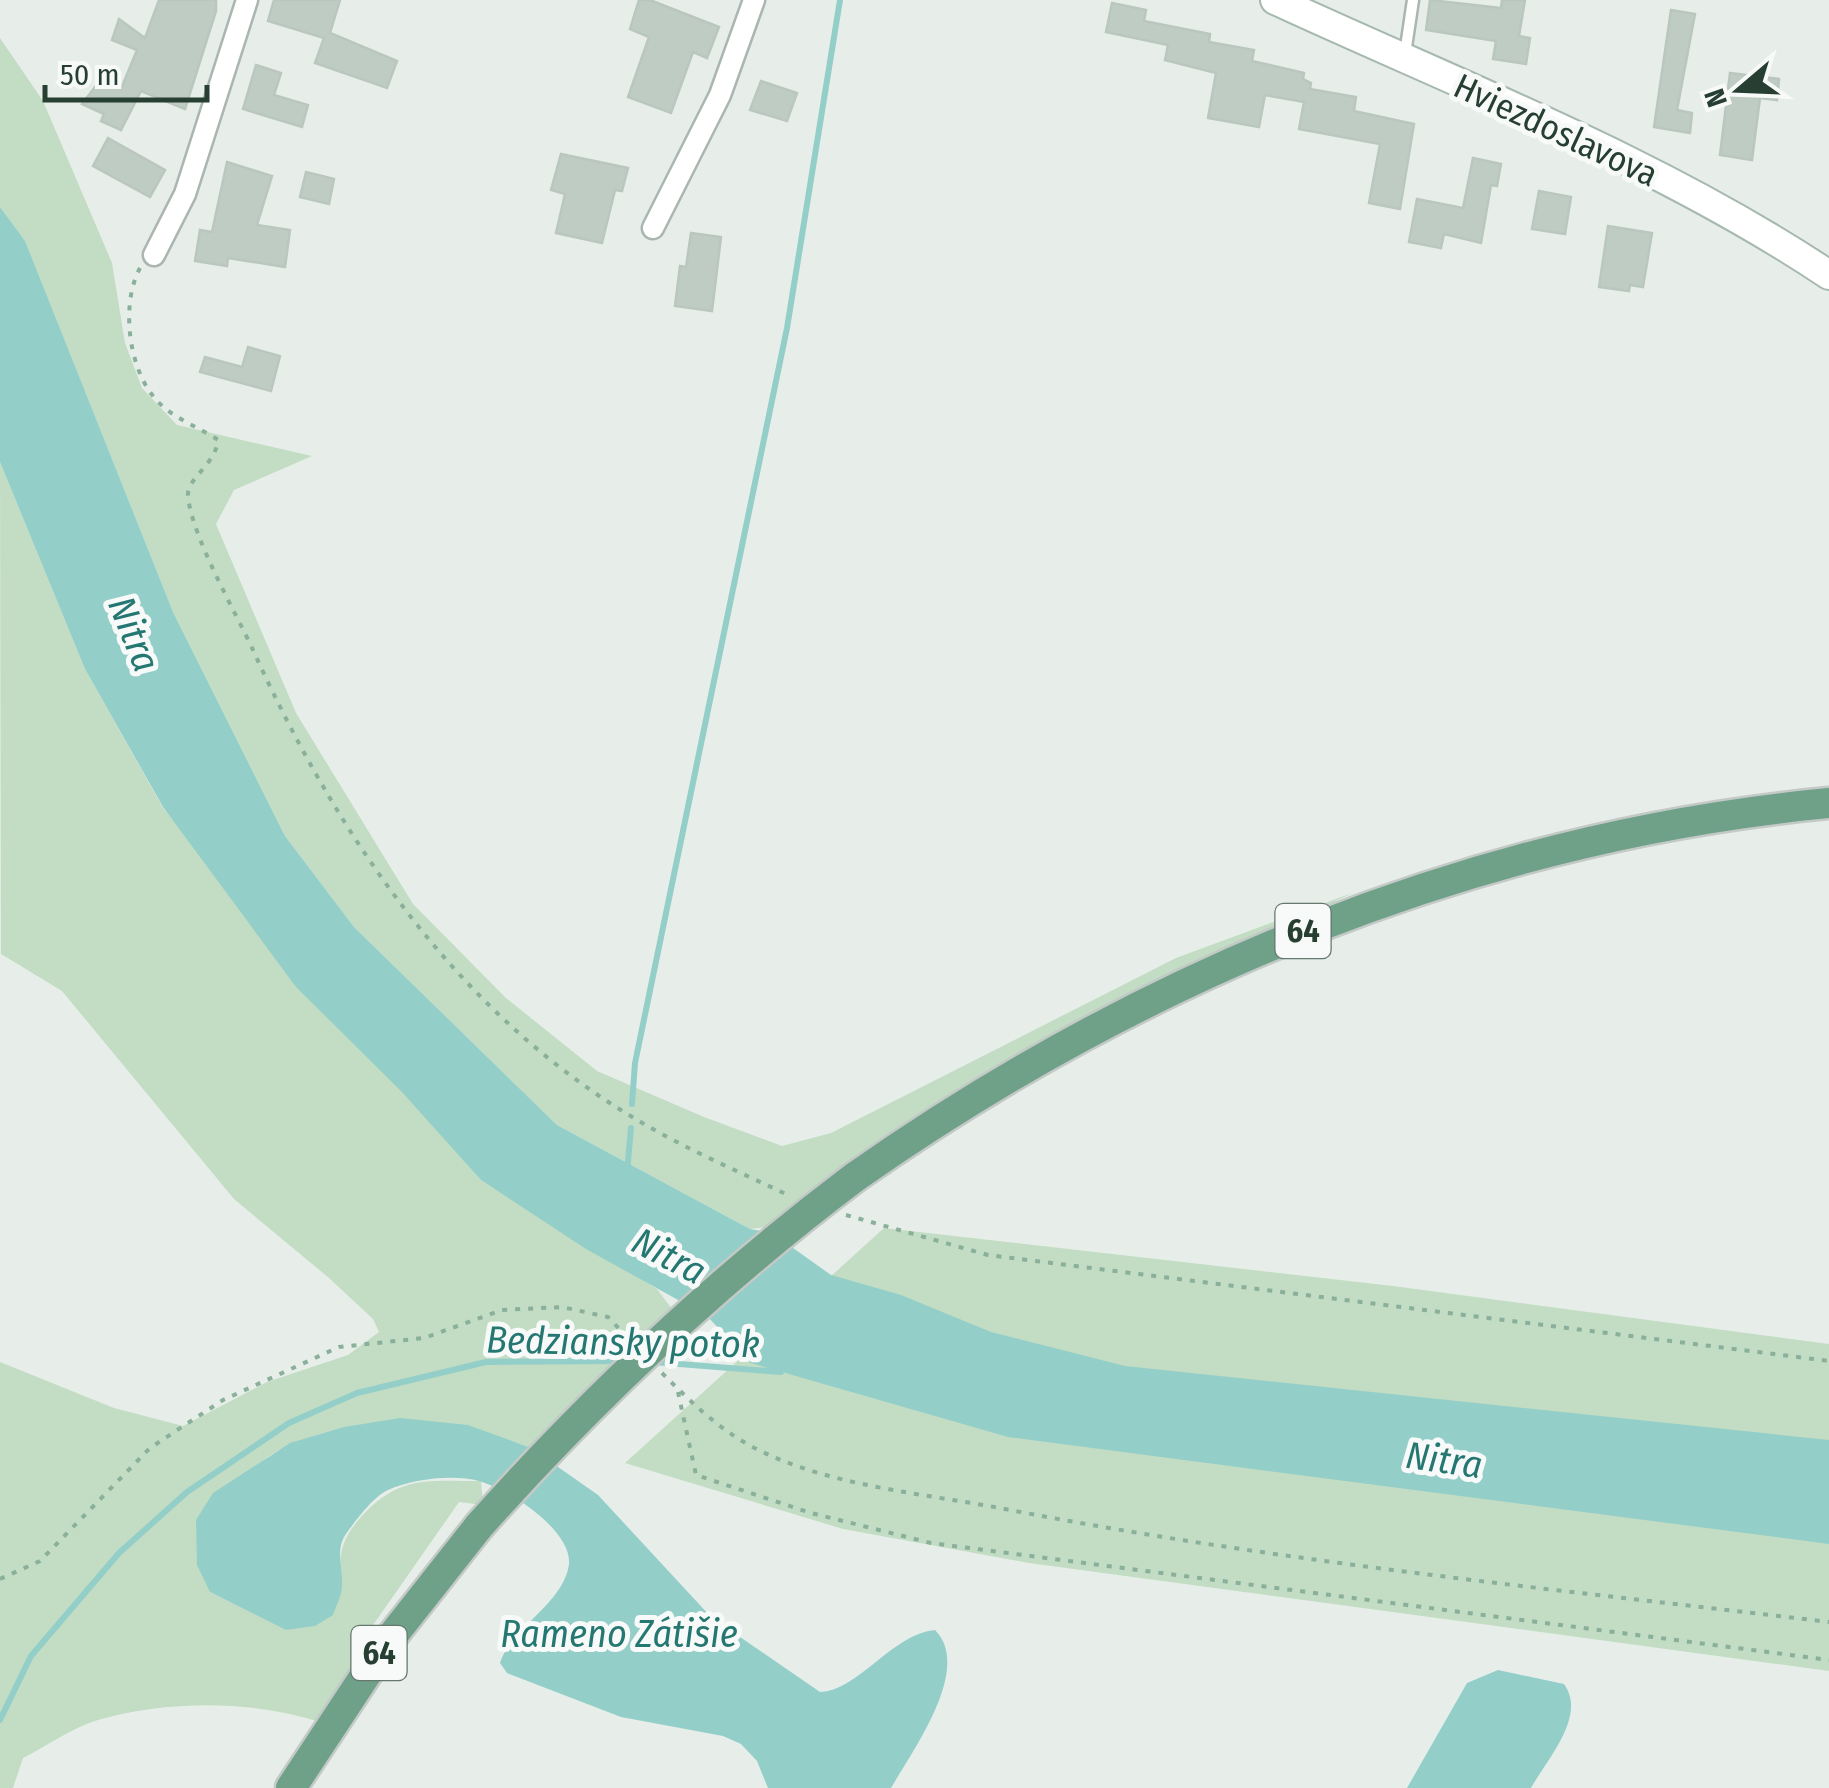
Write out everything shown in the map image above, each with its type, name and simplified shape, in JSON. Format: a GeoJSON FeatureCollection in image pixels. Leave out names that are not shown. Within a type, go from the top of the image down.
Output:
{"type":"FeatureCollection","features":[{"type":"Feature","properties":{"kind":"main road","name":"64"},"geometry":{"type":"LineString","coordinates":[[291,1788],[386,1644],[478,1526],[558,1438],[663,1334],[856,1177],[946,1115],[1063,1045],[1172,989],[1312,928],[1422,888],[1539,856],[1698,821],[1829,804]]}},
{"type":"Feature","properties":{"kind":"street"},"geometry":{"type":"LineString","coordinates":[[154,255],[185,194],[247,0]]}},
{"type":"Feature","properties":{"kind":"street"},"geometry":{"type":"LineString","coordinates":[[653,228],[720,95],[754,0]]}},
{"type":"Feature","properties":{"kind":"street","name":"Hviezdoslavova"},"geometry":{"type":"LineString","coordinates":[[1275,0],[1662,179],[1759,230],[1829,275]]}},
{"type":"Feature","properties":{"kind":"lane"},"geometry":{"type":"LineString","coordinates":[[1404,60],[1414,0]]}},
{"type":"Feature","properties":{"kind":"path"},"geometry":{"type":"LineString","coordinates":[[154,255],[137,272],[130,298],[132,347],[152,395],[218,440],[216,454],[192,481],[187,495],[201,536],[279,706],[348,834],[416,927],[515,1027],[578,1080],[635,1119],[792,1197]]}},
{"type":"Feature","properties":{"kind":"path"},"geometry":{"type":"LineString","coordinates":[[828,1210],[988,1255],[1829,1361]]}},
{"type":"Feature","properties":{"kind":"path"},"geometry":{"type":"LineString","coordinates":[[0,1579],[40,1562],[150,1448],[223,1400],[339,1347],[424,1338],[502,1310],[562,1307],[608,1317],[630,1340]]}},
{"type":"Feature","properties":{"kind":"path"},"geometry":{"type":"LineString","coordinates":[[652,1362],[704,1416],[750,1446],[858,1480],[1169,1540],[1424,1577],[1829,1622]]}},
{"type":"Feature","properties":{"kind":"path"},"geometry":{"type":"LineString","coordinates":[[678,1388],[696,1475],[811,1514],[931,1543],[1829,1660]]}},
{"type":"Feature","properties":{"kind":"green space"},"geometry":{"type":"Polygon","coordinates":[[[0,38],[43,101],[112,263],[125,343],[142,388],[177,425],[312,456],[234,490],[216,524],[296,713],[413,904],[506,998],[597,1071],[782,1146],[831,1133],[1176,958],[1355,892],[1220,954],[780,1225],[750,1229],[557,1125],[354,927],[285,836],[173,612],[25,242],[0,207],[0,38]]]}},
{"type":"Feature","properties":{"kind":"green space"},"geometry":{"type":"Polygon","coordinates":[[[0,462],[85,669],[163,808],[481,1180],[657,1289],[675,1313],[531,1448],[475,1430],[398,1421],[344,1428],[307,1438],[260,1463],[249,1479],[210,1592],[287,1630],[342,1588],[340,1567],[345,1541],[375,1503],[415,1483],[481,1481],[483,1505],[459,1502],[371,1628],[320,1722],[238,1706],[181,1706],[125,1713],[79,1727],[23,1758],[13,1788],[0,1788],[0,1362],[114,1408],[183,1426],[267,1382],[348,1355],[379,1332],[373,1319],[329,1278],[234,1199],[62,991],[1,954],[0,462]]]}},
{"type":"Feature","properties":{"kind":"green space"},"geometry":{"type":"Polygon","coordinates":[[[884,1228],[1393,1286],[1829,1344],[1829,1671],[1029,1563],[843,1529],[625,1463],[884,1228]]]}},
{"type":"Feature","properties":{"kind":"water","name":"Nitra"},"geometry":{"type":"Polygon","coordinates":[[[0,207],[25,241],[173,612],[285,836],[354,927],[557,1125],[750,1229],[772,1233],[831,1275],[901,1295],[991,1332],[1125,1366],[1829,1440],[1829,1544],[1008,1437],[751,1363],[707,1316],[586,1249],[481,1180],[401,1091],[296,987],[163,807],[85,669],[0,462],[0,207]]]}},
{"type":"Feature","properties":{"kind":"water","name":"Rameno Zátišie"},"geometry":{"type":"Polygon","coordinates":[[[400,1418],[468,1425],[531,1448],[598,1495],[711,1617],[820,1692],[848,1682],[904,1641],[935,1630],[945,1646],[944,1687],[925,1731],[891,1788],[768,1788],[757,1761],[741,1744],[723,1736],[621,1717],[507,1673],[500,1663],[506,1650],[558,1591],[569,1564],[560,1538],[536,1513],[479,1481],[420,1480],[388,1490],[377,1498],[343,1540],[340,1597],[333,1615],[315,1626],[286,1630],[210,1592],[197,1565],[196,1520],[213,1493],[290,1443],[344,1427],[400,1418]]]}},
{"type":"Feature","properties":{"kind":"water"},"geometry":{"type":"Polygon","coordinates":[[[1498,1670],[1564,1684],[1570,1696],[1568,1723],[1531,1788],[1407,1788],[1467,1683],[1498,1670]]]}},
{"type":"Feature","properties":{"kind":"building"},"geometry":{"type":"Polygon","coordinates":[[[159,0],[216,0],[216,11],[185,109],[141,91],[121,130],[101,121],[104,114],[82,104],[101,79],[121,89],[137,50],[112,40],[119,19],[145,38],[159,0]]]}},
{"type":"Feature","properties":{"kind":"building"},"geometry":{"type":"Polygon","coordinates":[[[274,0],[340,0],[330,33],[397,61],[387,88],[315,63],[324,38],[268,21],[274,0]]]}},
{"type":"Feature","properties":{"kind":"building"},"geometry":{"type":"Polygon","coordinates":[[[639,0],[650,0],[719,27],[707,58],[693,52],[671,113],[628,97],[649,37],[630,29],[639,0]]]}},
{"type":"Feature","properties":{"kind":"building"},"geometry":{"type":"Polygon","coordinates":[[[1430,0],[1501,8],[1502,0],[1525,0],[1519,36],[1530,38],[1526,64],[1493,59],[1496,41],[1426,30],[1430,0]]]}},
{"type":"Feature","properties":{"kind":"building"},"geometry":{"type":"Polygon","coordinates":[[[1112,3],[1146,10],[1144,21],[1210,34],[1209,42],[1254,50],[1252,61],[1304,73],[1303,79],[1311,83],[1310,89],[1356,97],[1354,111],[1414,124],[1400,209],[1369,203],[1380,144],[1299,129],[1304,102],[1265,95],[1259,127],[1208,118],[1216,73],[1165,60],[1168,45],[1106,32],[1112,3]]]}},
{"type":"Feature","properties":{"kind":"building"},"geometry":{"type":"Polygon","coordinates":[[[1671,10],[1695,14],[1677,110],[1692,113],[1690,133],[1654,127],[1671,10]]]}},
{"type":"Feature","properties":{"kind":"building"},"geometry":{"type":"Polygon","coordinates":[[[256,65],[281,73],[274,95],[308,105],[302,127],[243,109],[256,65]]]}},
{"type":"Feature","properties":{"kind":"building"},"geometry":{"type":"Polygon","coordinates":[[[1730,73],[1779,79],[1777,100],[1760,98],[1752,160],[1720,155],[1730,73]]]}},
{"type":"Feature","properties":{"kind":"building"},"geometry":{"type":"Polygon","coordinates":[[[761,81],[797,93],[787,121],[750,110],[761,81]]]}},
{"type":"Feature","properties":{"kind":"building"},"geometry":{"type":"Polygon","coordinates":[[[108,138],[165,170],[150,197],[93,166],[108,138]]]}},
{"type":"Feature","properties":{"kind":"building"},"geometry":{"type":"Polygon","coordinates":[[[561,154],[628,168],[622,191],[615,190],[602,243],[556,233],[565,194],[551,190],[561,154]]]}},
{"type":"Feature","properties":{"kind":"building"},"geometry":{"type":"Polygon","coordinates":[[[1473,158],[1501,164],[1497,186],[1491,185],[1481,243],[1444,234],[1441,248],[1409,242],[1417,199],[1463,208],[1473,158]]]}},
{"type":"Feature","properties":{"kind":"building"},"geometry":{"type":"Polygon","coordinates":[[[227,162],[272,176],[257,225],[290,230],[285,267],[228,258],[227,266],[195,261],[200,230],[212,232],[227,162]]]}},
{"type":"Feature","properties":{"kind":"building"},"geometry":{"type":"Polygon","coordinates":[[[306,172],[334,179],[329,204],[300,197],[306,172]]]}},
{"type":"Feature","properties":{"kind":"building"},"geometry":{"type":"Polygon","coordinates":[[[1539,191],[1571,197],[1565,234],[1532,229],[1539,191]]]}},
{"type":"Feature","properties":{"kind":"building"},"geometry":{"type":"Polygon","coordinates":[[[1608,226],[1652,233],[1643,287],[1630,285],[1629,291],[1599,287],[1608,226]]]}},
{"type":"Feature","properties":{"kind":"building"},"geometry":{"type":"Polygon","coordinates":[[[691,233],[721,237],[712,311],[675,306],[680,266],[686,267],[691,233]]]}},
{"type":"Feature","properties":{"kind":"building"},"geometry":{"type":"Polygon","coordinates":[[[248,347],[280,356],[271,391],[200,372],[205,357],[242,367],[248,347]]]}},
{"type":"Feature","properties":{"kind":"waterway"},"geometry":{"type":"LineString","coordinates":[[632,1104],[635,1063],[787,328],[840,0]]}},
{"type":"Feature","properties":{"kind":"waterway"},"geometry":{"type":"LineString","coordinates":[[627,1172],[631,1128]]}},
{"type":"Feature","properties":{"kind":"waterway","name":"Bedziansky potok"},"geometry":{"type":"LineString","coordinates":[[0,1720],[31,1656],[119,1553],[187,1492],[289,1423],[357,1393],[486,1362],[621,1361]]}},
{"type":"Feature","properties":{"kind":"waterway","name":"Bedziansky potok"},"geometry":{"type":"LineString","coordinates":[[654,1362],[781,1372]]}}]}
